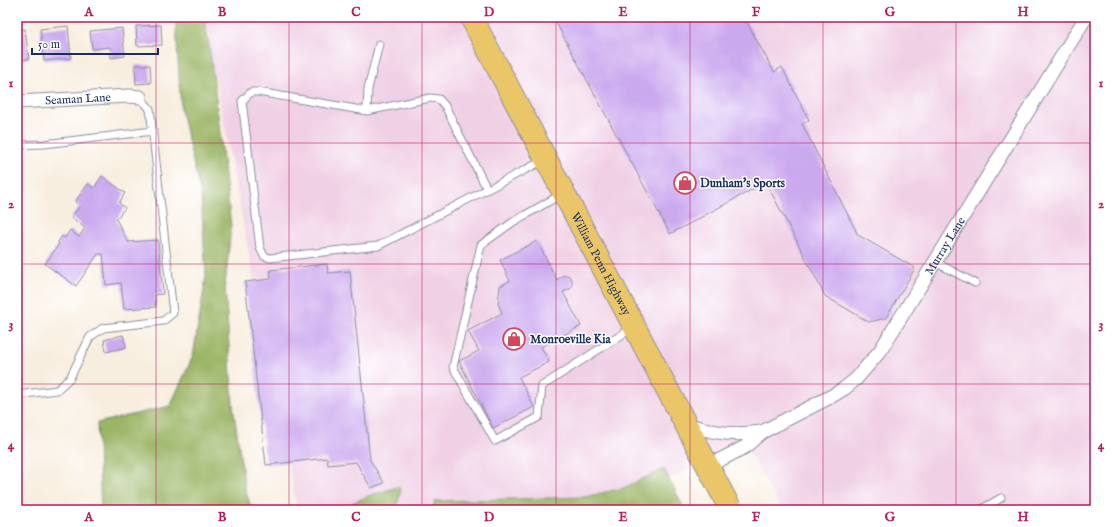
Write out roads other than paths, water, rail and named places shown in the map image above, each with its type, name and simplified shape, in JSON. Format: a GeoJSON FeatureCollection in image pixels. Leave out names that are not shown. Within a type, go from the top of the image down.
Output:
{"type":"FeatureCollection","features":[{"type":"Feature","properties":{"kind":"highway","name":"William Penn Highway"},"geometry":{"type":"LineString","coordinates":[[471,17],[731,510]]}},
{"type":"Feature","properties":{"kind":"street","name":"Murray Lane"},"geometry":{"type":"LineString","coordinates":[[708,466],[744,447],[762,432],[832,396],[856,379],[880,351],[1086,17]]}},
{"type":"Feature","properties":{"kind":"street","name":"Seaman Lane"},"geometry":{"type":"LineString","coordinates":[[17,102],[129,96],[140,97]]}},
{"type":"Feature","properties":{"kind":"street","name":"Murray Lane"},"geometry":{"type":"LineString","coordinates":[[686,424],[711,432],[729,434],[762,432]]}},
{"type":"Feature","properties":{"kind":"lane"},"geometry":{"type":"LineString","coordinates":[[367,111],[370,74],[379,44]]}},
{"type":"Feature","properties":{"kind":"lane"},"geometry":{"type":"LineString","coordinates":[[487,189],[445,106],[439,99],[430,98],[367,111],[258,92],[251,92],[242,101],[260,248],[264,256],[270,258],[378,246],[546,159]]}},
{"type":"Feature","properties":{"kind":"lane"},"geometry":{"type":"LineString","coordinates":[[17,395],[57,390],[70,378],[90,337],[103,328],[163,321],[173,313],[150,108],[140,97]]}},
{"type":"Feature","properties":{"kind":"lane"},"geometry":{"type":"LineString","coordinates":[[17,145],[44,144],[153,131]]}},
{"type":"Feature","properties":{"kind":"lane"},"geometry":{"type":"LineString","coordinates":[[564,193],[513,222],[480,245],[469,302],[453,367],[495,441],[539,417],[542,386],[634,326]]}},
{"type":"Feature","properties":{"kind":"lane"},"geometry":{"type":"LineString","coordinates":[[935,262],[975,283]]}},
{"type":"Feature","properties":{"kind":"lane"},"geometry":{"type":"LineString","coordinates":[[980,510],[1001,498]]}},
{"type":"Feature","properties":{"kind":"place","name":"Dunham's Sports"},"geometry":{"type":"Point","coordinates":[685,183]}},
{"type":"Feature","properties":{"kind":"place","name":"Monroeville Kia"},"geometry":{"type":"Point","coordinates":[514,339]}}]}
